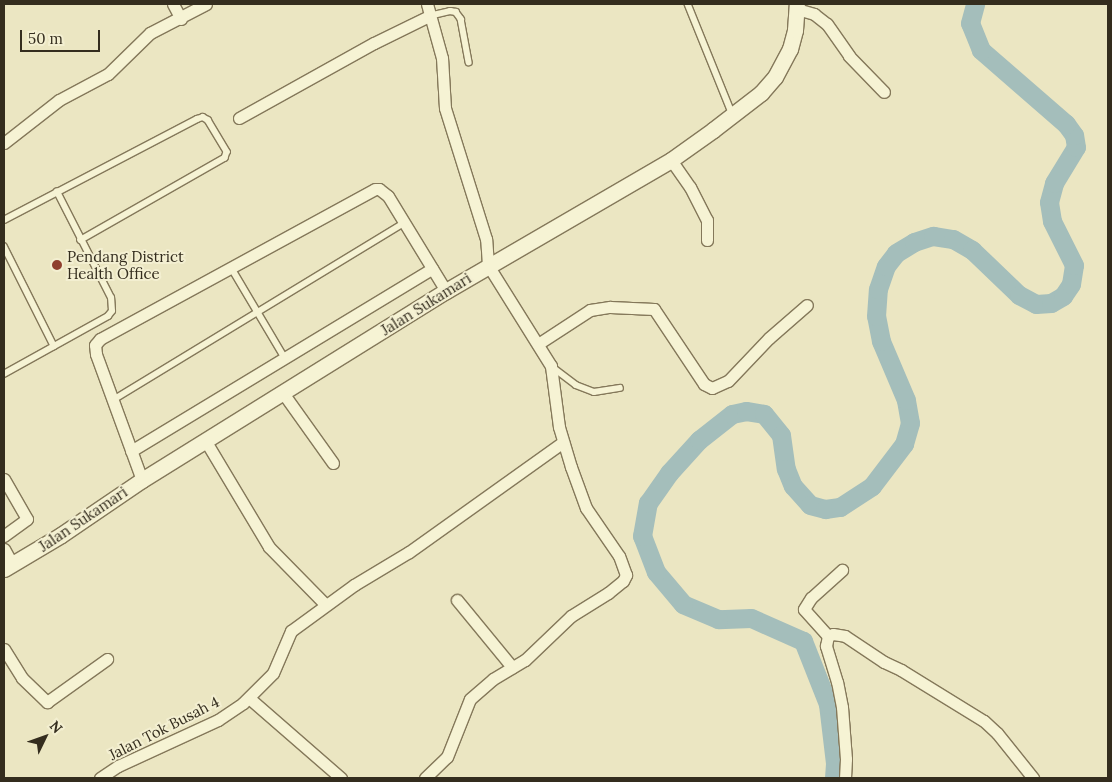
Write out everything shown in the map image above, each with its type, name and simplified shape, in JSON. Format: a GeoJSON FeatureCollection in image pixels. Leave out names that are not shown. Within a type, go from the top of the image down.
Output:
{"type":"FeatureCollection","features":[{"type":"Feature","properties":{"kind":"street"},"geometry":{"type":"LineString","coordinates":[[173,4],[180,19]]}},
{"type":"Feature","properties":{"kind":"street"},"geometry":{"type":"LineString","coordinates":[[4,143],[59,100],[108,74],[150,33],[206,4]]}},
{"type":"Feature","properties":{"kind":"street"},"geometry":{"type":"LineString","coordinates":[[425,778],[447,757],[470,699],[493,679],[526,660],[571,616],[608,593],[623,581],[626,575],[619,556],[586,508],[558,426],[551,366],[488,265],[486,239],[445,108],[442,58],[427,4]]}},
{"type":"Feature","properties":{"kind":"street"},"geometry":{"type":"LineString","coordinates":[[797,6],[814,14],[827,24],[849,56],[884,92]]}},
{"type":"Feature","properties":{"kind":"street","name":"Jalan Sukamari"},"geometry":{"type":"LineString","coordinates":[[7,568],[205,440],[284,393],[488,265],[671,160],[733,116],[761,93],[784,62],[795,30],[797,6]]}},
{"type":"Feature","properties":{"kind":"street"},"geometry":{"type":"LineString","coordinates":[[239,118],[374,43],[429,16]]}},
{"type":"Feature","properties":{"kind":"street"},"geometry":{"type":"LineString","coordinates":[[671,160],[690,187],[707,220],[707,240]]}},
{"type":"Feature","properties":{"kind":"street"},"geometry":{"type":"LineString","coordinates":[[142,480],[96,354],[98,342],[370,190],[379,189],[384,192],[446,291]]}},
{"type":"Feature","properties":{"kind":"street"},"geometry":{"type":"LineString","coordinates":[[131,450],[432,269]]}},
{"type":"Feature","properties":{"kind":"street"},"geometry":{"type":"LineString","coordinates":[[538,344],[590,310],[610,307],[634,310],[654,309],[704,384],[712,388],[728,381],[769,338],[808,305]]}},
{"type":"Feature","properties":{"kind":"street"},"geometry":{"type":"LineString","coordinates":[[284,393],[333,463]]}},
{"type":"Feature","properties":{"kind":"street"},"geometry":{"type":"LineString","coordinates":[[205,440],[269,547],[326,605],[354,585],[409,552],[563,442]]}},
{"type":"Feature","properties":{"kind":"street"},"geometry":{"type":"LineString","coordinates":[[4,479],[27,519],[4,536]]}},
{"type":"Feature","properties":{"kind":"street"},"geometry":{"type":"LineString","coordinates":[[4,549],[7,568]]}},
{"type":"Feature","properties":{"kind":"street"},"geometry":{"type":"LineString","coordinates":[[828,636],[804,609],[810,598],[842,570]]}},
{"type":"Feature","properties":{"kind":"street"},"geometry":{"type":"LineString","coordinates":[[457,600],[512,667]]}},
{"type":"Feature","properties":{"kind":"street","name":"Jalan Tok Busah 4"},"geometry":{"type":"LineString","coordinates":[[100,778],[127,762],[218,720],[248,698],[273,673],[291,631],[326,605]]}},
{"type":"Feature","properties":{"kind":"street"},"geometry":{"type":"LineString","coordinates":[[828,636],[833,634],[845,636],[884,662],[901,670],[984,721],[1003,740],[1033,778]]}},
{"type":"Feature","properties":{"kind":"street"},"geometry":{"type":"LineString","coordinates":[[828,636],[826,646],[838,682],[842,707],[846,759],[845,778]]}},
{"type":"Feature","properties":{"kind":"street"},"geometry":{"type":"LineString","coordinates":[[4,649],[22,678],[47,702],[107,659]]}},
{"type":"Feature","properties":{"kind":"street"},"geometry":{"type":"LineString","coordinates":[[248,698],[341,778]]}},
{"type":"Feature","properties":{"kind":"lane"},"geometry":{"type":"LineString","coordinates":[[688,4],[733,116]]}},
{"type":"Feature","properties":{"kind":"lane"},"geometry":{"type":"LineString","coordinates":[[429,16],[450,11],[456,12],[461,19],[470,62]]}},
{"type":"Feature","properties":{"kind":"lane"},"geometry":{"type":"LineString","coordinates":[[4,220],[203,117],[208,120],[227,152],[226,158],[81,240]]}},
{"type":"Feature","properties":{"kind":"lane"},"geometry":{"type":"LineString","coordinates":[[4,374],[108,316],[112,311],[111,298],[57,192]]}},
{"type":"Feature","properties":{"kind":"lane"},"geometry":{"type":"LineString","coordinates":[[113,400],[404,223]]}},
{"type":"Feature","properties":{"kind":"lane"},"geometry":{"type":"LineString","coordinates":[[4,246],[54,346]]}},
{"type":"Feature","properties":{"kind":"lane"},"geometry":{"type":"LineString","coordinates":[[231,267],[286,358]]}},
{"type":"Feature","properties":{"kind":"lane"},"geometry":{"type":"LineString","coordinates":[[551,366],[576,385],[594,392],[620,388]]}},
{"type":"Feature","properties":{"kind":"waterway"},"geometry":{"type":"LineString","coordinates":[[834,778],[835,763],[828,704],[803,641],[751,618],[718,619],[683,604],[656,572],[642,536],[648,503],[669,473],[699,440],[732,414],[746,411],[764,414],[781,435],[786,469],[793,486],[810,505],[825,509],[840,507],[872,486],[904,444],[910,423],[906,400],[881,341],[876,316],[878,289],[886,266],[896,253],[914,242],[933,236],[953,239],[972,250],[1019,295],[1036,304],[1051,303],[1063,296],[1071,284],[1074,265],[1052,221],[1049,202],[1054,183],[1076,147],[1074,135],[1066,124],[981,50],[970,23],[975,4]]}},
{"type":"Feature","properties":{"kind":"place","name":"Pendang District Health Office"},"geometry":{"type":"Point","coordinates":[57,265]}}]}
